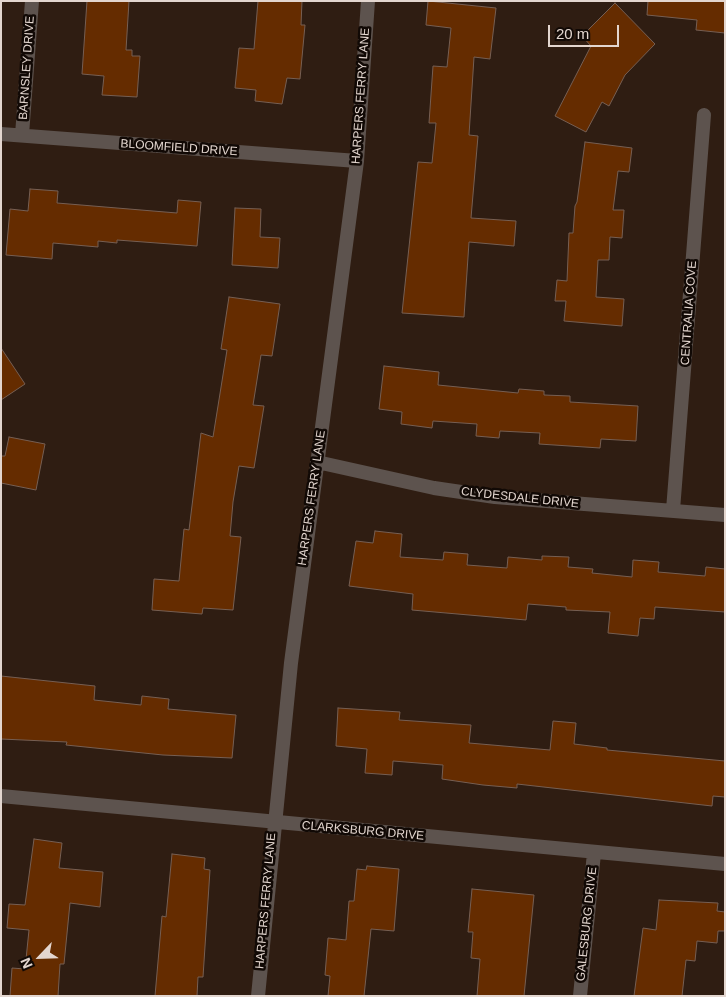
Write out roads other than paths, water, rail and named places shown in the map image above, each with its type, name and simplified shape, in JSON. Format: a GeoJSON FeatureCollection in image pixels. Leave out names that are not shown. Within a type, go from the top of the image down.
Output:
{"type":"FeatureCollection","features":[{"type":"Feature","properties":{"kind":"street","name":"BARNSLEY DRIVE"},"geometry":{"type":"LineString","coordinates":[[22,136],[32,1]]}},
{"type":"Feature","properties":{"kind":"street","name":"HARPERS FERRY LANE"},"geometry":{"type":"LineString","coordinates":[[258,996],[291,663],[357,162],[368,1]]}},
{"type":"Feature","properties":{"kind":"street","name":"CENTRALIA COVE"},"geometry":{"type":"LineString","coordinates":[[673,510],[704,115]]}},
{"type":"Feature","properties":{"kind":"street","name":"BLOOMFIELD DRIVE"},"geometry":{"type":"LineString","coordinates":[[1,134],[357,162]]}},
{"type":"Feature","properties":{"kind":"street","name":"CLYDESDALE DRIVE"},"geometry":{"type":"LineString","coordinates":[[317,462],[434,488],[495,497],[725,515]]}},
{"type":"Feature","properties":{"kind":"street","name":"CLARKSBURG DRIVE"},"geometry":{"type":"LineString","coordinates":[[1,796],[725,864]]}},
{"type":"Feature","properties":{"kind":"street","name":"GALESBURG DRIVE"},"geometry":{"type":"LineString","coordinates":[[580,996],[594,853]]}}]}
